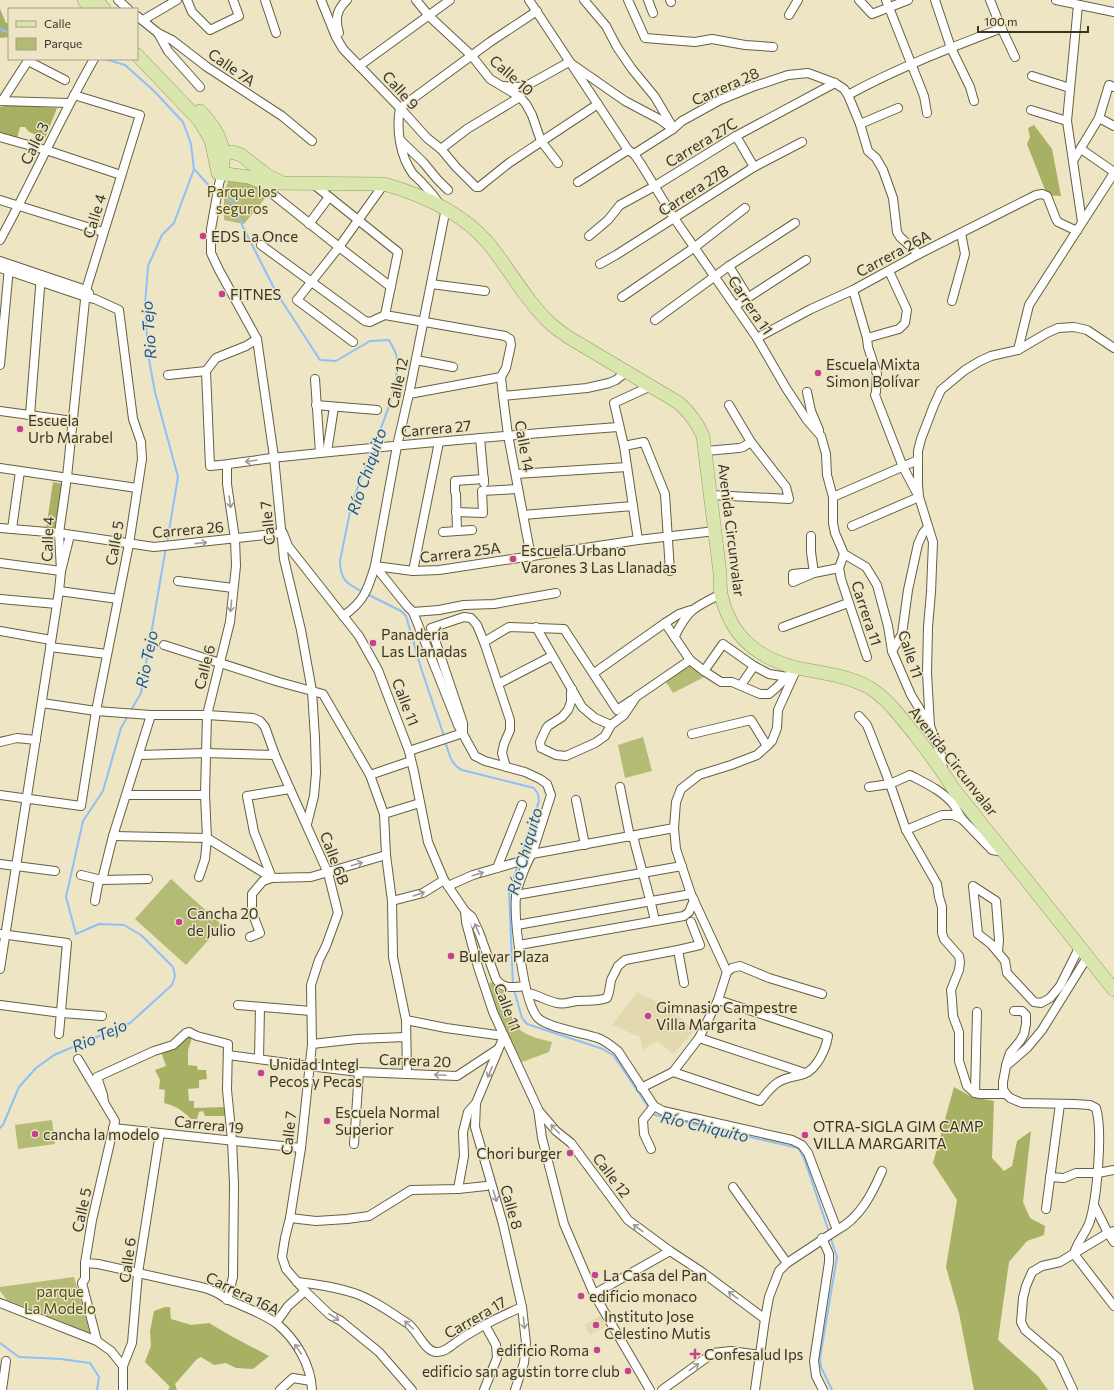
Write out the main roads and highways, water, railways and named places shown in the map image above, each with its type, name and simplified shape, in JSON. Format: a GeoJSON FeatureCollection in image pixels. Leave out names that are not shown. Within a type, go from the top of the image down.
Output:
{"type":"FeatureCollection","features":[{"type":"Feature","properties":{"kind":"main road"},"geometry":{"type":"LineString","coordinates":[[84,0],[91,8]]}},
{"type":"Feature","properties":{"kind":"main road"},"geometry":{"type":"LineString","coordinates":[[96,0],[103,8]]}},
{"type":"Feature","properties":{"kind":"main road"},"geometry":{"type":"LineString","coordinates":[[138,46],[241,155]]}},
{"type":"Feature","properties":{"kind":"main road"},"geometry":{"type":"LineString","coordinates":[[138,56],[199,120],[219,153]]}},
{"type":"Feature","properties":{"kind":"main road"},"geometry":{"type":"LineString","coordinates":[[213,125],[220,140],[219,153]]}},
{"type":"Feature","properties":{"kind":"main road","name":"Avenida Circunvalar"},"geometry":{"type":"LineString","coordinates":[[283,182],[268,176],[241,155],[232,152],[219,153],[220,177],[249,178],[264,183],[384,184],[402,189],[444,207],[476,230],[551,325],[568,337],[679,403],[689,412],[704,436],[721,594],[730,617],[740,636],[748,645],[775,662],[797,668],[834,674],[846,678],[862,684],[877,693],[890,704],[944,772],[954,788],[1004,852],[1114,990]]}},
{"type":"Feature","properties":{"kind":"waterway","name":"Rio Tejo"},"geometry":{"type":"LineString","coordinates":[[0,29],[8,33]]}},
{"type":"Feature","properties":{"kind":"waterway","name":"Rio Tejo"},"geometry":{"type":"LineString","coordinates":[[108,60],[125,65],[154,91],[183,122],[191,144],[194,169],[174,223],[162,235],[148,266],[145,305],[148,354],[155,392],[178,477],[167,543]]}},
{"type":"Feature","properties":{"kind":"waterway","name":"Río Chiquito"},"geometry":{"type":"LineString","coordinates":[[194,169],[215,191]]}},
{"type":"Feature","properties":{"kind":"waterway","name":"Río Chiquito"},"geometry":{"type":"LineString","coordinates":[[220,194],[234,203],[242,225],[276,292],[320,360],[336,361],[370,341],[389,340],[396,354],[396,375],[391,400],[374,445]]}},
{"type":"Feature","properties":{"kind":"waterway","name":"Río Chiquito"},"geometry":{"type":"LineString","coordinates":[[363,592],[349,584],[343,577],[341,573],[340,561],[352,502],[372,451]]}},
{"type":"Feature","properties":{"kind":"waterway","name":"Rio Tejo"},"geometry":{"type":"LineString","coordinates":[[130,712],[141,693],[166,547]]}},
{"type":"Feature","properties":{"kind":"waterway","name":"Río Chiquito"},"geometry":{"type":"LineString","coordinates":[[367,594],[401,611],[406,616],[421,668],[444,736]]}},
{"type":"Feature","properties":{"kind":"waterway","name":"Rio Tejo"},"geometry":{"type":"LineString","coordinates":[[0,1128],[3,1125],[19,1087],[36,1068],[54,1055],[130,1023],[172,985],[175,976],[173,967],[141,935],[124,925],[99,924],[76,934],[66,897],[83,821],[103,791],[121,728],[128,716]]}},
{"type":"Feature","properties":{"kind":"waterway","name":"Río Chiquito"},"geometry":{"type":"LineString","coordinates":[[445,741],[452,761],[458,768],[534,788],[538,794],[539,801],[520,859]]}},
{"type":"Feature","properties":{"kind":"waterway","name":"Río Chiquito"},"geometry":{"type":"LineString","coordinates":[[513,986],[509,892],[518,865]]}},
{"type":"Feature","properties":{"kind":"waterway","name":"Río Chiquito"},"geometry":{"type":"LineString","coordinates":[[514,990],[522,1018],[527,1024],[603,1049],[614,1056],[649,1108]]}},
{"type":"Feature","properties":{"kind":"waterway","name":"Río Chiquito"},"geometry":{"type":"LineString","coordinates":[[652,1112],[655,1115],[798,1148],[804,1158],[829,1232]]}},
{"type":"Feature","properties":{"kind":"waterway","name":"Río Chiquito"},"geometry":{"type":"LineString","coordinates":[[830,1236],[837,1257],[820,1358],[821,1367],[832,1390]]}},
{"type":"Feature","properties":{"kind":"waterway","name":"Rio Tejo"},"geometry":{"type":"LineString","coordinates":[[0,1343],[19,1357],[61,1359],[90,1363],[99,1377],[97,1390]]}},
{"type":"Feature","properties":{"kind":"place","name":"EDS La Once"},"geometry":{"type":"Point","coordinates":[203,236]}},
{"type":"Feature","properties":{"kind":"place","name":"FITNES"},"geometry":{"type":"Point","coordinates":[222,294]}},
{"type":"Feature","properties":{"kind":"place","name":"Escuela Mixta Simon Bolívar"},"geometry":{"type":"Point","coordinates":[818,373]}},
{"type":"Feature","properties":{"kind":"place","name":"Escuela Urb Marabel"},"geometry":{"type":"Point","coordinates":[20,429]}},
{"type":"Feature","properties":{"kind":"place","name":"Escuela Urbano Varones 3 Las Llanadas"},"geometry":{"type":"Point","coordinates":[513,559]}},
{"type":"Feature","properties":{"kind":"place","name":"Panadería Las Llanadas"},"geometry":{"type":"Point","coordinates":[373,643]}},
{"type":"Feature","properties":{"kind":"place","name":"Cancha 20 de Julio"},"geometry":{"type":"Point","coordinates":[179,922]}},
{"type":"Feature","properties":{"kind":"place","name":"Bulevar Plaza"},"geometry":{"type":"Point","coordinates":[451,956]}},
{"type":"Feature","properties":{"kind":"place","name":"Gimnasio Campestre Villa Margarita"},"geometry":{"type":"Point","coordinates":[648,1016]}},
{"type":"Feature","properties":{"kind":"place","name":"Unidad Integl Pecos y Pecas"},"geometry":{"type":"Point","coordinates":[261,1073]}},
{"type":"Feature","properties":{"kind":"place","name":"Escuela Normal Superior"},"geometry":{"type":"Point","coordinates":[327,1121]}},
{"type":"Feature","properties":{"kind":"place","name":"cancha la modelo"},"geometry":{"type":"Point","coordinates":[35,1134]}},
{"type":"Feature","properties":{"kind":"place","name":"OTRA-SIGLA GIM CAMP VILLA MARGARITA"},"geometry":{"type":"Point","coordinates":[805,1135]}},
{"type":"Feature","properties":{"kind":"place","name":"Chori burger"},"geometry":{"type":"Point","coordinates":[570,1153]}},
{"type":"Feature","properties":{"kind":"place","name":"La Casa del Pan"},"geometry":{"type":"Point","coordinates":[595,1275]}},
{"type":"Feature","properties":{"kind":"place","name":"edificio monaco"},"geometry":{"type":"Point","coordinates":[581,1296]}},
{"type":"Feature","properties":{"kind":"place","name":"Instituto Jose Celestino Mutis"},"geometry":{"type":"Point","coordinates":[596,1325]}},
{"type":"Feature","properties":{"kind":"place","name":"edificio Roma"},"geometry":{"type":"Point","coordinates":[597,1350]}},
{"type":"Feature","properties":{"kind":"place","name":"Confesalud Ips"},"geometry":{"type":"Point","coordinates":[695,1354]}},
{"type":"Feature","properties":{"kind":"place","name":"edificio san agustin torre club"},"geometry":{"type":"Point","coordinates":[628,1371]}},
{"type":"Feature","properties":{"kind":"park label","name":"Parque los seguros"},"geometry":{"type":"Point","coordinates":[242,200]}},
{"type":"Feature","properties":{"kind":"park label","name":"parque La Modelo"},"geometry":{"type":"Point","coordinates":[60,1300]}}]}
